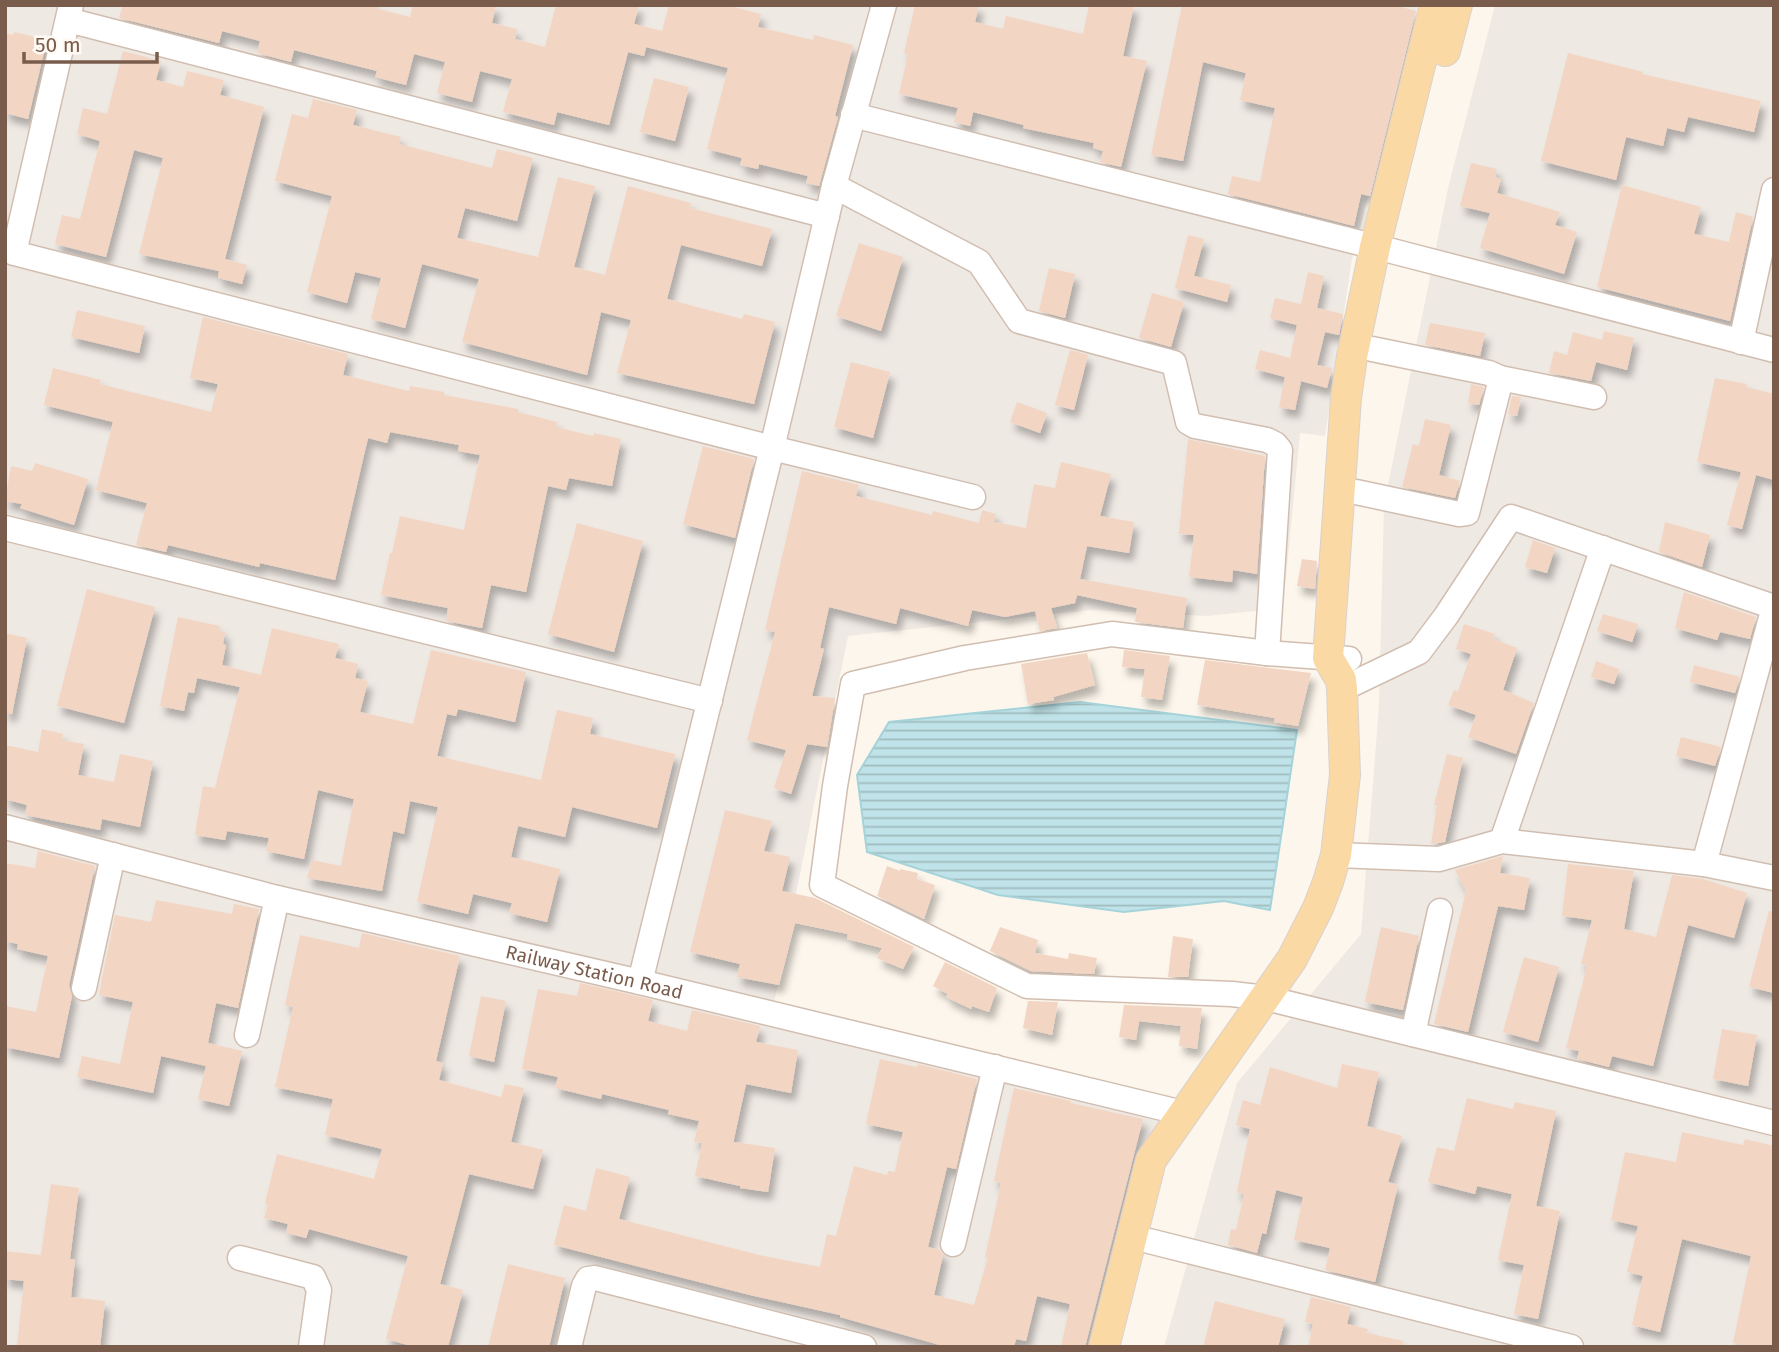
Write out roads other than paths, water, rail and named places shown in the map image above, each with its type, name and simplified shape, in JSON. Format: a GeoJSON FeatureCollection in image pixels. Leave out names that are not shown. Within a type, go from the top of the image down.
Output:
{"type":"FeatureCollection","features":[{"type":"Feature","properties":{"kind":"main road"},"geometry":{"type":"LineString","coordinates":[[1340,672],[1365,387],[1384,249],[1435,5]]}},
{"type":"Feature","properties":{"kind":"main road"},"geometry":{"type":"LineString","coordinates":[[1104,1347],[1151,1160],[1292,959],[1318,908],[1336,855],[1345,775],[1340,672],[1346,398],[1352,357],[1457,5]]}},
{"type":"Feature","properties":{"kind":"main road"},"geometry":{"type":"LineString","coordinates":[[1123,1347],[1171,1161],[1167,1139]]}},
{"type":"Feature","properties":{"kind":"street"},"geometry":{"type":"LineString","coordinates":[[640,982],[834,186],[884,5]]}},
{"type":"Feature","properties":{"kind":"street"},"geometry":{"type":"LineString","coordinates":[[827,216],[69,12],[14,253],[973,497]]}},
{"type":"Feature","properties":{"kind":"street"},"geometry":{"type":"LineString","coordinates":[[853,115],[1774,351]]}},
{"type":"Feature","properties":{"kind":"street"},"geometry":{"type":"LineString","coordinates":[[834,186],[979,262],[1019,321],[1174,363],[1185,417],[1195,426],[1267,440],[1275,444],[1280,450],[1267,653]]}},
{"type":"Feature","properties":{"kind":"street"},"geometry":{"type":"LineString","coordinates":[[1741,342],[1774,190]]}},
{"type":"Feature","properties":{"kind":"street"},"geometry":{"type":"LineString","coordinates":[[1372,349],[1594,397]]}},
{"type":"Feature","properties":{"kind":"street"},"geometry":{"type":"LineString","coordinates":[[1356,492],[1459,514],[1467,513],[1500,378]]}},
{"type":"Feature","properties":{"kind":"street"},"geometry":{"type":"LineString","coordinates":[[1704,864],[1774,607],[1511,517],[1419,652],[1340,672],[1267,653],[1112,634],[965,658],[853,684],[835,786],[822,884],[1027,986],[1232,994],[1266,998],[1774,1123]]}},
{"type":"Feature","properties":{"kind":"street"},"geometry":{"type":"LineString","coordinates":[[5,528],[710,701]]}},
{"type":"Feature","properties":{"kind":"street"},"geometry":{"type":"LineString","coordinates":[[1502,841],[1603,548]]}},
{"type":"Feature","properties":{"kind":"street","name":"Railway Station Road"},"geometry":{"type":"LineString","coordinates":[[5,827],[277,898],[1184,1113]]}},
{"type":"Feature","properties":{"kind":"street"},"geometry":{"type":"LineString","coordinates":[[1336,855],[1439,859],[1502,841],[1704,864],[1774,878]]}},
{"type":"Feature","properties":{"kind":"street"},"geometry":{"type":"LineString","coordinates":[[84,988],[113,855]]}},
{"type":"Feature","properties":{"kind":"street"},"geometry":{"type":"LineString","coordinates":[[247,1035],[277,898]]}},
{"type":"Feature","properties":{"kind":"street"},"geometry":{"type":"LineString","coordinates":[[1413,1034],[1440,911]]}},
{"type":"Feature","properties":{"kind":"street"},"geometry":{"type":"LineString","coordinates":[[953,1244],[995,1067]]}},
{"type":"Feature","properties":{"kind":"street"},"geometry":{"type":"LineString","coordinates":[[1149,1241],[1571,1347]]}},
{"type":"Feature","properties":{"kind":"street"},"geometry":{"type":"LineString","coordinates":[[240,1258],[313,1277],[319,1290],[311,1347]]}},
{"type":"Feature","properties":{"kind":"street"},"geometry":{"type":"LineString","coordinates":[[569,1347],[584,1286],[587,1279],[595,1278],[863,1347]]}},
{"type":"Feature","properties":{"kind":"water"},"geometry":{"type":"Polygon","coordinates":[[[1080,702],[1297,730],[1270,910],[1224,901],[1124,912],[998,895],[867,852],[857,775],[889,722],[1080,702]]]}}]}
